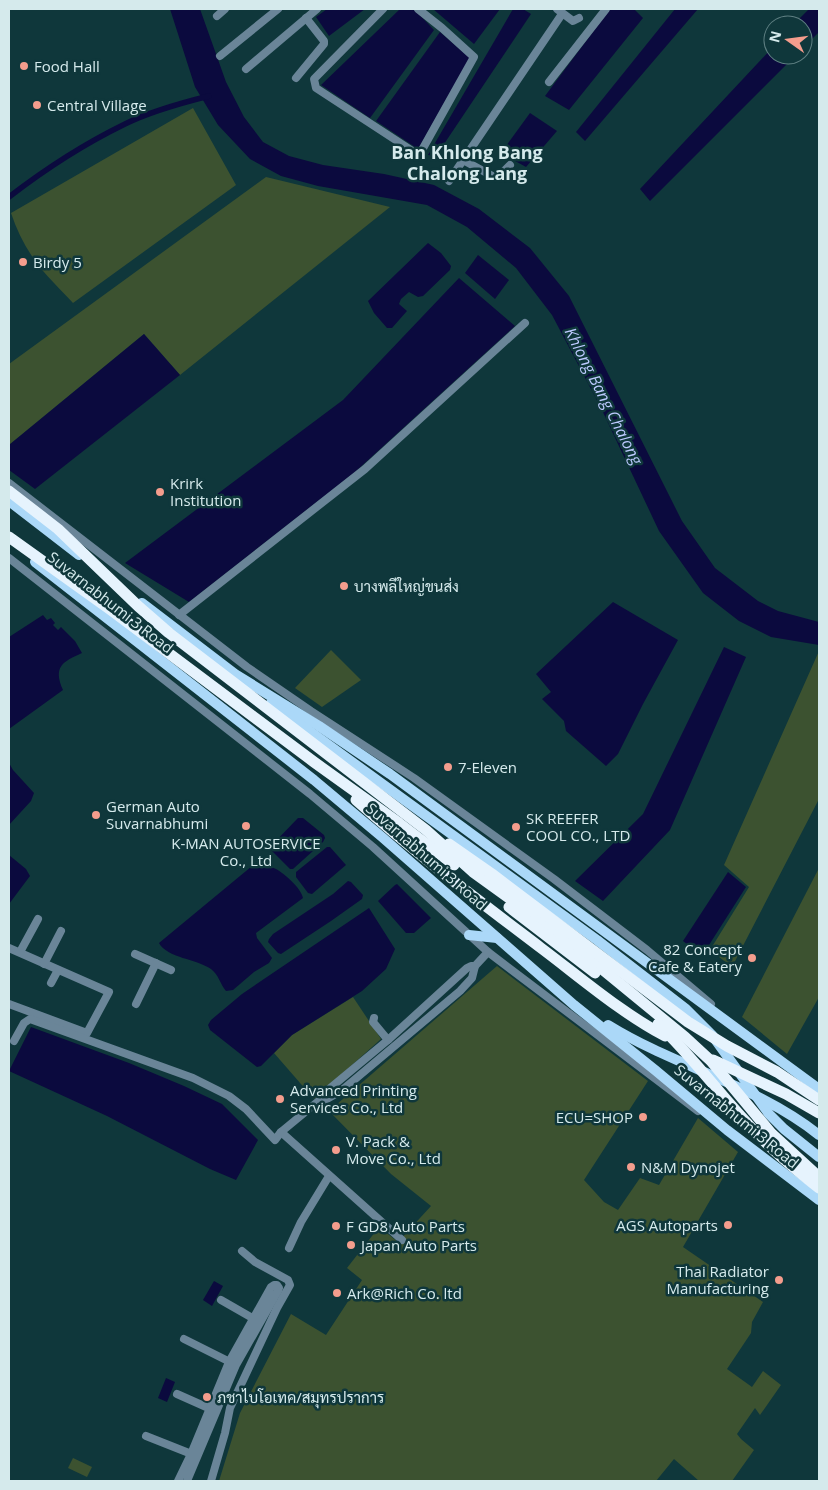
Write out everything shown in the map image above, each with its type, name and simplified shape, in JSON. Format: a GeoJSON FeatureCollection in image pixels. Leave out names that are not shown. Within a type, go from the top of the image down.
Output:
{"type":"FeatureCollection","features":[{"type":"Feature","properties":{"kind":"highway"},"geometry":{"type":"LineString","coordinates":[[9,491],[58,529],[169,634],[426,830],[487,870],[688,1022],[727,1046],[777,1072],[819,1100]]}},
{"type":"Feature","properties":{"kind":"highway"},"geometry":{"type":"LineString","coordinates":[[9,537],[399,823],[637,1006],[682,1047],[763,1140],[819,1188]]}},
{"type":"Feature","properties":{"kind":"highway"},"geometry":{"type":"LineString","coordinates":[[314,762],[416,852],[620,1008],[656,1032],[778,1090],[819,1114]]}},
{"type":"Feature","properties":{"kind":"highway"},"geometry":{"type":"LineString","coordinates":[[426,830],[463,864],[563,937],[698,1048],[724,1075],[771,1133],[819,1177]]}},
{"type":"Feature","properties":{"kind":"main road","name":"Suvarnabhumi 3 Road"},"geometry":{"type":"LineString","coordinates":[[9,501],[235,674],[319,726],[390,774],[819,1088]]}},
{"type":"Feature","properties":{"kind":"main road","name":"Suvarnabhumi 3 Road"},"geometry":{"type":"LineString","coordinates":[[9,542],[314,780],[574,1005],[727,1130],[819,1200]]}},
{"type":"Feature","properties":{"kind":"main road"},"geometry":{"type":"LineString","coordinates":[[235,674],[291,718],[597,940],[686,1009],[712,1035],[769,1114],[784,1129],[819,1157]]}},
{"type":"Feature","properties":{"kind":"main road"},"geometry":{"type":"LineString","coordinates":[[469,935],[497,938]]}},
{"type":"Feature","properties":{"kind":"main road"},"geometry":{"type":"LineString","coordinates":[[574,1005],[639,1044],[717,1076],[788,1112],[819,1135]]}},
{"type":"Feature","properties":{"kind":"street"},"geometry":{"type":"LineString","coordinates":[[217,16],[225,9]]}},
{"type":"Feature","properties":{"kind":"street"},"geometry":{"type":"LineString","coordinates":[[221,55],[278,9]]}},
{"type":"Feature","properties":{"kind":"street"},"geometry":{"type":"LineString","coordinates":[[246,69],[317,9]]}},
{"type":"Feature","properties":{"kind":"street"},"geometry":{"type":"LineString","coordinates":[[383,9],[314,79],[316,88],[414,152],[419,153],[474,57],[418,9]]}},
{"type":"Feature","properties":{"kind":"street"},"geometry":{"type":"LineString","coordinates":[[549,82],[606,9]]}},
{"type":"Feature","properties":{"kind":"street"},"geometry":{"type":"LineString","coordinates":[[449,181],[560,11],[574,21],[580,18]]}},
{"type":"Feature","properties":{"kind":"street"},"geometry":{"type":"LineString","coordinates":[[296,78],[324,44],[324,41],[306,18]]}},
{"type":"Feature","properties":{"kind":"street"},"geometry":{"type":"LineString","coordinates":[[463,160],[496,178],[510,165]]}},
{"type":"Feature","properties":{"kind":"street"},"geometry":{"type":"LineString","coordinates":[[179,615],[365,469],[525,323]]}},
{"type":"Feature","properties":{"kind":"street"},"geometry":{"type":"LineString","coordinates":[[9,482],[247,667],[310,712],[414,778],[554,878],[647,950],[755,1042]]}},
{"type":"Feature","properties":{"kind":"street"},"geometry":{"type":"LineString","coordinates":[[9,558],[310,794],[488,952],[686,1103],[727,1130]]}},
{"type":"Feature","properties":{"kind":"street"},"geometry":{"type":"LineString","coordinates":[[20,952],[38,919]]}},
{"type":"Feature","properties":{"kind":"street"},"geometry":{"type":"LineString","coordinates":[[44,964],[61,931]]}},
{"type":"Feature","properties":{"kind":"street"},"geometry":{"type":"LineString","coordinates":[[9,948],[109,992],[87,1033],[9,1004]]}},
{"type":"Feature","properties":{"kind":"street"},"geometry":{"type":"LineString","coordinates":[[321,1099],[325,1100],[341,1091],[460,991],[472,978],[475,966],[488,952]]}},
{"type":"Feature","properties":{"kind":"street"},"geometry":{"type":"LineString","coordinates":[[134,954],[172,970]]}},
{"type":"Feature","properties":{"kind":"street"},"geometry":{"type":"LineString","coordinates":[[136,1004],[156,963]]}},
{"type":"Feature","properties":{"kind":"street"},"geometry":{"type":"LineString","coordinates":[[14,1041],[24,1023],[30,1019],[193,1078],[229,1096],[246,1109],[275,1140],[281,1132],[321,1099],[323,1094],[388,1040],[467,968],[475,966]]}},
{"type":"Feature","properties":{"kind":"street"},"geometry":{"type":"LineString","coordinates":[[51,983],[58,970]]}},
{"type":"Feature","properties":{"kind":"street"},"geometry":{"type":"LineString","coordinates":[[374,1018],[373,1021],[388,1040]]}},
{"type":"Feature","properties":{"kind":"street"},"geometry":{"type":"LineString","coordinates":[[281,1132],[402,1240]]}},
{"type":"Feature","properties":{"kind":"street"},"geometry":{"type":"LineString","coordinates":[[289,1248],[301,1222],[329,1176]]}},
{"type":"Feature","properties":{"kind":"street"},"geometry":{"type":"LineString","coordinates":[[211,1481],[230,1408],[276,1308],[290,1285],[288,1280],[255,1262],[242,1251]]}},
{"type":"Feature","properties":{"kind":"street"},"geometry":{"type":"LineString","coordinates":[[187,1481],[194,1456],[233,1363],[257,1320],[221,1300]]}},
{"type":"Feature","properties":{"kind":"street"},"geometry":{"type":"LineString","coordinates":[[184,1339],[233,1363]]}},
{"type":"Feature","properties":{"kind":"street"},"geometry":{"type":"LineString","coordinates":[[177,1394],[213,1410]]}},
{"type":"Feature","properties":{"kind":"street"},"geometry":{"type":"LineString","coordinates":[[146,1436],[194,1456]]}},
{"type":"Feature","properties":{"kind":"street"},"geometry":{"type":"LineString","coordinates":[[178,1481],[194,1456]]}},
{"type":"Feature","properties":{"kind":"green space"},"geometry":{"type":"Polygon","coordinates":[[[193,108],[236,185],[73,303],[34,259],[23,242],[11,213],[193,108]]]}},
{"type":"Feature","properties":{"kind":"green space"},"geometry":{"type":"Polygon","coordinates":[[[266,177],[390,207],[180,375],[144,334],[9,445],[9,364],[266,177]]]}},
{"type":"Feature","properties":{"kind":"green space"},"geometry":{"type":"Polygon","coordinates":[[[331,650],[361,680],[322,707],[295,688],[331,650]]]}},
{"type":"Feature","properties":{"kind":"green space"},"geometry":{"type":"Polygon","coordinates":[[[819,651],[819,799],[732,967],[710,950],[749,887],[724,865],[819,651]]]}},
{"type":"Feature","properties":{"kind":"green space"},"geometry":{"type":"Polygon","coordinates":[[[819,868],[819,997],[787,1054],[742,1017],[819,868]]]}},
{"type":"Feature","properties":{"kind":"green space"},"geometry":{"type":"Polygon","coordinates":[[[497,966],[648,1081],[584,1180],[604,1202],[618,1210],[640,1178],[659,1185],[698,1118],[738,1152],[683,1247],[763,1302],[752,1322],[751,1333],[727,1369],[752,1387],[763,1371],[781,1385],[760,1415],[755,1408],[737,1434],[754,1450],[732,1481],[699,1481],[674,1459],[656,1481],[219,1481],[240,1413],[291,1314],[326,1335],[362,1280],[347,1268],[379,1227],[398,1242],[431,1206],[391,1174],[329,1111],[497,966]]]}},
{"type":"Feature","properties":{"kind":"green space"},"geometry":{"type":"Polygon","coordinates":[[[353,997],[381,1039],[314,1099],[274,1053],[292,1035],[353,997]]]}},
{"type":"Feature","properties":{"kind":"green space"},"geometry":{"type":"Polygon","coordinates":[[[73,1458],[92,1467],[87,1477],[68,1468],[73,1458]]]}},
{"type":"Feature","properties":{"kind":"water","name":"Khlong Bang Chalong"},"geometry":{"type":"Polygon","coordinates":[[[170,9],[200,9],[226,82],[244,117],[263,142],[289,156],[323,165],[384,174],[434,185],[479,209],[530,248],[569,296],[682,521],[715,568],[758,601],[778,611],[819,622],[819,645],[771,637],[739,621],[703,593],[659,531],[601,408],[552,315],[516,268],[467,227],[427,205],[318,186],[281,176],[250,159],[218,125],[195,87],[170,9]]]}},
{"type":"Feature","properties":{"kind":"water"},"geometry":{"type":"Polygon","coordinates":[[[327,9],[365,9],[329,36],[316,17],[327,9]]]}},
{"type":"Feature","properties":{"kind":"water"},"geometry":{"type":"Polygon","coordinates":[[[400,9],[414,9],[434,30],[370,118],[321,85],[400,9]]]}},
{"type":"Feature","properties":{"kind":"water"},"geometry":{"type":"Polygon","coordinates":[[[433,9],[500,9],[474,44],[433,9]]]}},
{"type":"Feature","properties":{"kind":"water"},"geometry":{"type":"Polygon","coordinates":[[[513,9],[523,9],[531,14],[436,156],[428,155],[513,9]]]}},
{"type":"Feature","properties":{"kind":"water"},"geometry":{"type":"Polygon","coordinates":[[[610,9],[634,9],[643,18],[569,110],[545,96],[610,9]]]}},
{"type":"Feature","properties":{"kind":"water"},"geometry":{"type":"Polygon","coordinates":[[[675,9],[698,9],[585,141],[576,132],[675,9]]]}},
{"type":"Feature","properties":{"kind":"water"},"geometry":{"type":"Polygon","coordinates":[[[809,9],[819,9],[819,32],[813,38],[813,15],[803,15],[809,9]]]}},
{"type":"Feature","properties":{"kind":"water"},"geometry":{"type":"Polygon","coordinates":[[[440,32],[470,58],[418,149],[376,121],[440,32]]]}},
{"type":"Feature","properties":{"kind":"water"},"geometry":{"type":"Polygon","coordinates":[[[763,58],[763,65],[786,65],[650,201],[640,189],[763,58]]]}},
{"type":"Feature","properties":{"kind":"water"},"geometry":{"type":"Polygon","coordinates":[[[530,113],[557,131],[526,167],[501,153],[530,113]]]}},
{"type":"Feature","properties":{"kind":"water"},"geometry":{"type":"Polygon","coordinates":[[[428,243],[441,253],[451,266],[450,270],[423,296],[418,297],[409,292],[401,299],[399,304],[407,311],[392,328],[387,328],[374,313],[368,301],[428,243]]]}},
{"type":"Feature","properties":{"kind":"water"},"geometry":{"type":"Polygon","coordinates":[[[478,255],[509,280],[495,299],[465,273],[478,255]]]}},
{"type":"Feature","properties":{"kind":"water"},"geometry":{"type":"Polygon","coordinates":[[[459,278],[515,326],[355,472],[189,602],[125,563],[343,400],[459,278]]]}},
{"type":"Feature","properties":{"kind":"water"},"geometry":{"type":"Polygon","coordinates":[[[144,334],[180,375],[35,489],[9,470],[9,445],[144,334]]]}},
{"type":"Feature","properties":{"kind":"water"},"geometry":{"type":"Polygon","coordinates":[[[613,602],[678,640],[618,754],[606,766],[566,731],[564,721],[542,699],[551,692],[536,674],[613,602]]]}},
{"type":"Feature","properties":{"kind":"water"},"geometry":{"type":"Polygon","coordinates":[[[43,615],[47,620],[51,618],[55,623],[53,625],[58,630],[61,627],[75,641],[82,653],[69,659],[61,666],[59,676],[63,690],[9,729],[9,637],[43,615]]]}},
{"type":"Feature","properties":{"kind":"water"},"geometry":{"type":"Polygon","coordinates":[[[724,647],[746,657],[670,830],[603,901],[575,881],[643,814],[724,647]]]}},
{"type":"Feature","properties":{"kind":"water"},"geometry":{"type":"Polygon","coordinates":[[[9,763],[34,793],[31,801],[9,825],[9,763]]]}},
{"type":"Feature","properties":{"kind":"water"},"geometry":{"type":"Polygon","coordinates":[[[298,818],[303,818],[324,835],[325,838],[293,869],[290,869],[271,850],[271,846],[298,818]]]}},
{"type":"Feature","properties":{"kind":"water"},"geometry":{"type":"Polygon","coordinates":[[[327,847],[330,847],[346,865],[312,894],[308,893],[296,877],[296,872],[327,847]]]}},
{"type":"Feature","properties":{"kind":"water"},"geometry":{"type":"Polygon","coordinates":[[[9,855],[26,869],[30,876],[9,904],[9,855]]]}},
{"type":"Feature","properties":{"kind":"water"},"geometry":{"type":"Polygon","coordinates":[[[257,862],[284,874],[296,886],[303,898],[256,933],[257,938],[272,958],[269,963],[254,972],[233,990],[226,991],[211,969],[169,952],[159,943],[257,862]]]}},
{"type":"Feature","properties":{"kind":"water"},"geometry":{"type":"Polygon","coordinates":[[[728,872],[746,887],[702,956],[683,941],[728,872]]]}},
{"type":"Feature","properties":{"kind":"water"},"geometry":{"type":"Polygon","coordinates":[[[348,881],[363,895],[362,899],[281,954],[268,942],[273,934],[333,894],[348,881]]]}},
{"type":"Feature","properties":{"kind":"water"},"geometry":{"type":"Polygon","coordinates":[[[397,884],[431,918],[414,933],[406,933],[378,901],[397,884]]]}},
{"type":"Feature","properties":{"kind":"water"},"geometry":{"type":"Polygon","coordinates":[[[369,908],[395,949],[386,969],[362,991],[292,1035],[261,1066],[257,1067],[210,1030],[208,1025],[211,1020],[242,994],[369,908]]]}},
{"type":"Feature","properties":{"kind":"water"},"geometry":{"type":"Polygon","coordinates":[[[31,1027],[129,1063],[222,1104],[258,1140],[236,1180],[210,1169],[107,1116],[9,1071],[31,1027]]]}},
{"type":"Feature","properties":{"kind":"water"},"geometry":{"type":"Polygon","coordinates":[[[214,1281],[223,1286],[212,1306],[203,1300],[214,1281]]]}},
{"type":"Feature","properties":{"kind":"water"},"geometry":{"type":"Polygon","coordinates":[[[166,1378],[175,1382],[167,1402],[158,1398],[166,1378]]]}},
{"type":"Feature","properties":{"kind":"waterway"},"geometry":{"type":"LineString","coordinates":[[9,197],[66,158],[125,124],[156,111],[209,96]]}},
{"type":"Feature","properties":{"kind":"place","name":"Food Hall"},"geometry":{"type":"Point","coordinates":[24,66]}},
{"type":"Feature","properties":{"kind":"place","name":"Central Village"},"geometry":{"type":"Point","coordinates":[37,105]}},
{"type":"Feature","properties":{"kind":"place","name":"Birdy 5"},"geometry":{"type":"Point","coordinates":[23,262]}},
{"type":"Feature","properties":{"kind":"place","name":"Krirk Institution"},"geometry":{"type":"Point","coordinates":[160,492]}},
{"type":"Feature","properties":{"kind":"place","name":"บางพลีใหญ่ขนส่ง"},"geometry":{"type":"Point","coordinates":[344,586]}},
{"type":"Feature","properties":{"kind":"place","name":"7-Eleven"},"geometry":{"type":"Point","coordinates":[448,767]}},
{"type":"Feature","properties":{"kind":"place","name":"German Auto Suvarnabhumi"},"geometry":{"type":"Point","coordinates":[96,815]}},
{"type":"Feature","properties":{"kind":"place","name":"K-MAN AUTOSERVICE Co., Ltd"},"geometry":{"type":"Point","coordinates":[246,826]}},
{"type":"Feature","properties":{"kind":"place","name":"SK REEFER COOL CO., LTD"},"geometry":{"type":"Point","coordinates":[516,827]}},
{"type":"Feature","properties":{"kind":"place","name":"82 Concept Cafe & Eatery"},"geometry":{"type":"Point","coordinates":[752,958]}},
{"type":"Feature","properties":{"kind":"place","name":"Advanced Printing Services Co., Ltd"},"geometry":{"type":"Point","coordinates":[280,1099]}},
{"type":"Feature","properties":{"kind":"place","name":"ECU=SHOP"},"geometry":{"type":"Point","coordinates":[643,1117]}},
{"type":"Feature","properties":{"kind":"place","name":"V. Pack & Move Co., Ltd"},"geometry":{"type":"Point","coordinates":[336,1150]}},
{"type":"Feature","properties":{"kind":"place","name":"N&M Dynojet"},"geometry":{"type":"Point","coordinates":[631,1167]}},
{"type":"Feature","properties":{"kind":"place","name":"AGS Autoparts"},"geometry":{"type":"Point","coordinates":[728,1225]}},
{"type":"Feature","properties":{"kind":"place","name":"F GD8 Auto Parts"},"geometry":{"type":"Point","coordinates":[336,1226]}},
{"type":"Feature","properties":{"kind":"place","name":"Japan Auto Parts"},"geometry":{"type":"Point","coordinates":[351,1245]}},
{"type":"Feature","properties":{"kind":"place","name":"Thai Radiator Manufacturing"},"geometry":{"type":"Point","coordinates":[779,1280]}},
{"type":"Feature","properties":{"kind":"place","name":"Ark@Rich Co. ltd"},"geometry":{"type":"Point","coordinates":[337,1293]}},
{"type":"Feature","properties":{"kind":"place","name":"ภชาไบโอเทค/สมุทรปราการ"},"geometry":{"type":"Point","coordinates":[207,1397]}},
{"type":"Feature","properties":{"kind":"district","name":"Ban Khlong Bang Chalong Lang"},"geometry":{"type":"Point","coordinates":[467,162]}}]}
